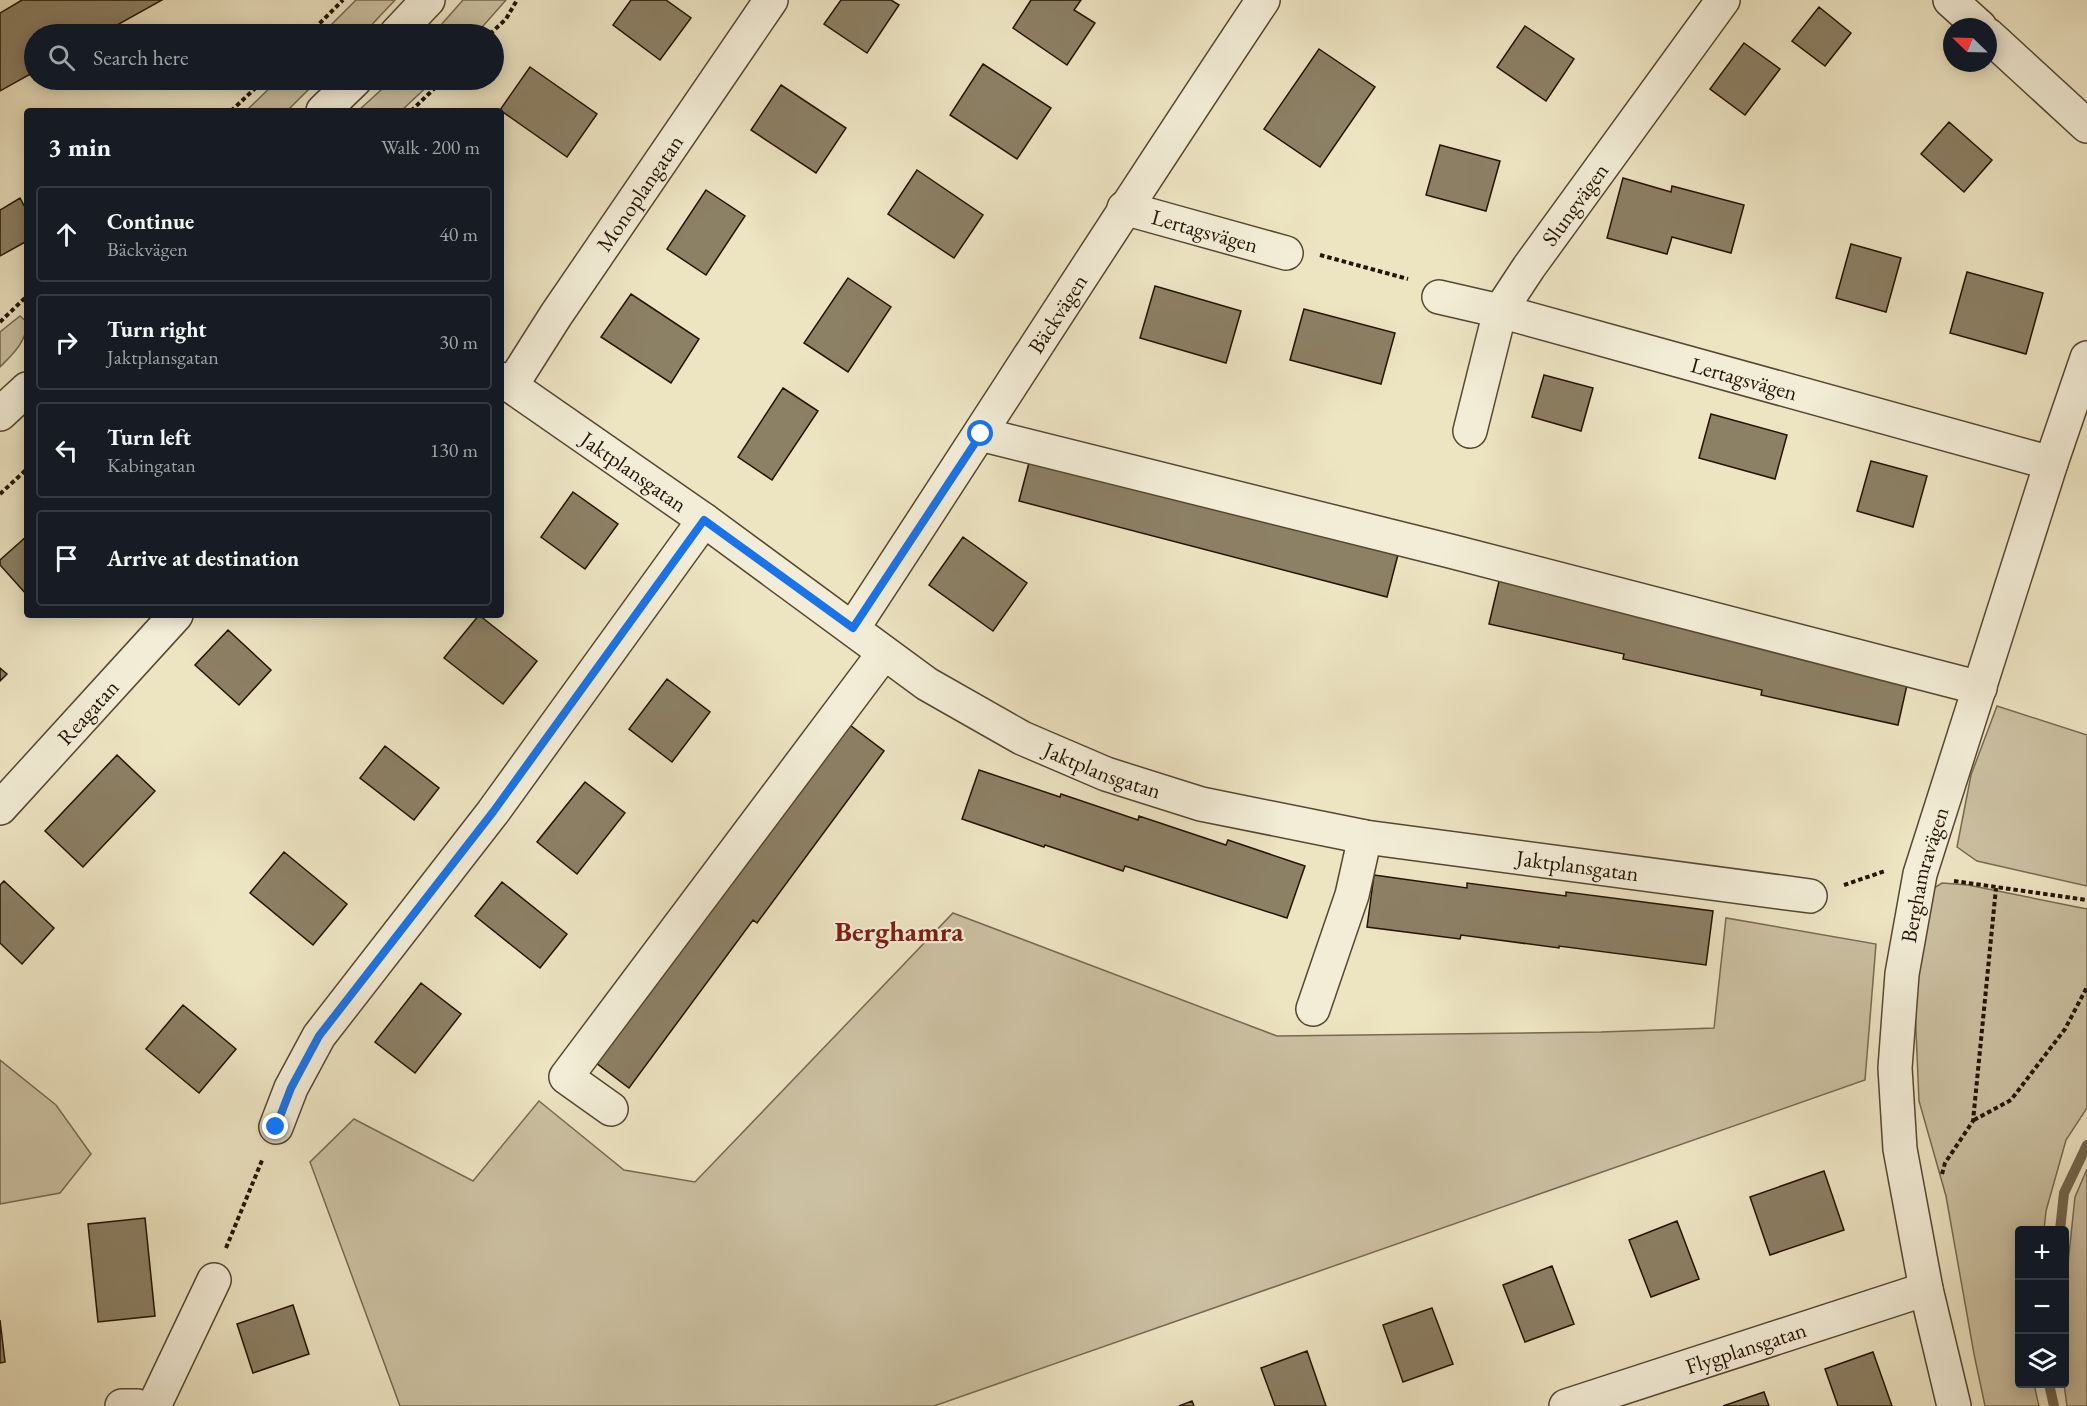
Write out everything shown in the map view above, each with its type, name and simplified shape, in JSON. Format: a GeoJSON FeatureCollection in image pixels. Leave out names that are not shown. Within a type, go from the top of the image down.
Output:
{"type":"FeatureCollection","features":[{"type":"Feature","properties":{"kind":"street"},"geometry":{"type":"LineString","coordinates":[[405,24],[428,0]]}},
{"type":"Feature","properties":{"kind":"street","name":"Monoplangatan"},"geometry":{"type":"LineString","coordinates":[[506,382],[556,315],[771,0]]}},
{"type":"Feature","properties":{"kind":"street","name":"Bäckvägen"},"geometry":{"type":"LineString","coordinates":[[853,628],[981,434],[1124,208],[1263,0]]}},
{"type":"Feature","properties":{"kind":"street","name":"Slungvägen"},"geometry":{"type":"LineString","coordinates":[[1470,431],[1500,311],[1529,267],[1723,0]]}},
{"type":"Feature","properties":{"kind":"street"},"geometry":{"type":"LineString","coordinates":[[1950,0],[1970,18]]}},
{"type":"Feature","properties":{"kind":"street"},"geometry":{"type":"LineString","coordinates":[[1997,43],[2087,126]]}},
{"type":"Feature","properties":{"kind":"street"},"geometry":{"type":"LineString","coordinates":[[326,108],[345,90]]}},
{"type":"Feature","properties":{"kind":"street","name":"Lertagsvägen"},"geometry":{"type":"LineString","coordinates":[[1124,208],[1286,253]]}},
{"type":"Feature","properties":{"kind":"street","name":"Lertagsvägen"},"geometry":{"type":"LineString","coordinates":[[1439,297],[1500,311],[2051,464]]}},
{"type":"Feature","properties":{"kind":"street","name":"Berghamravägen"},"geometry":{"type":"LineString","coordinates":[[1954,1406],[1926,1289],[1900,1149],[1895,1068],[1902,974],[1920,874],[2087,358]]}},
{"type":"Feature","properties":{"kind":"street","name":"Jaktplansgatan"},"geometry":{"type":"LineString","coordinates":[[506,382],[704,520],[927,684],[1022,738],[1106,774],[1201,804],[1365,837],[1809,896]]}},
{"type":"Feature","properties":{"kind":"street"},"geometry":{"type":"LineString","coordinates":[[0,414],[24,392]]}},
{"type":"Feature","properties":{"kind":"street"},"geometry":{"type":"LineString","coordinates":[[981,434],[1450,551],[1980,688]]}},
{"type":"Feature","properties":{"kind":"street"},"geometry":{"type":"LineString","coordinates":[[276,1127],[291,1088],[319,1036],[493,812],[704,520]]}},
{"type":"Feature","properties":{"kind":"street","name":"Reagatan"},"geometry":{"type":"LineString","coordinates":[[0,808],[173,618]]}},
{"type":"Feature","properties":{"kind":"street"},"geometry":{"type":"LineString","coordinates":[[610,1108],[566,1077],[884,653]]}},
{"type":"Feature","properties":{"kind":"street"},"geometry":{"type":"LineString","coordinates":[[1314,1009],[1352,895],[1365,837]]}},
{"type":"Feature","properties":{"kind":"street"},"geometry":{"type":"LineString","coordinates":[[154,1406],[214,1280]]}},
{"type":"Feature","properties":{"kind":"street","name":"Flygplansgatan"},"geometry":{"type":"LineString","coordinates":[[1566,1406],[1926,1289]]}},
{"type":"Feature","properties":{"kind":"street"},"geometry":{"type":"LineString","coordinates":[[122,1406],[137,1406]]}},
{"type":"Feature","properties":{"kind":"path"},"geometry":{"type":"LineString","coordinates":[[319,24],[343,0]]}},
{"type":"Feature","properties":{"kind":"path"},"geometry":{"type":"LineString","coordinates":[[500,24],[518,0]]}},
{"type":"Feature","properties":{"kind":"path"},"geometry":{"type":"LineString","coordinates":[[234,108],[253,90]]}},
{"type":"Feature","properties":{"kind":"path"},"geometry":{"type":"LineString","coordinates":[[414,108],[433,90]]}},
{"type":"Feature","properties":{"kind":"path"},"geometry":{"type":"LineString","coordinates":[[1286,253],[1297,249],[1419,282],[1439,297]]}},
{"type":"Feature","properties":{"kind":"path"},"geometry":{"type":"LineString","coordinates":[[0,322],[24,299]]}},
{"type":"Feature","properties":{"kind":"path"},"geometry":{"type":"LineString","coordinates":[[0,494],[24,472]]}},
{"type":"Feature","properties":{"kind":"path"},"geometry":{"type":"LineString","coordinates":[[1809,896],[1892,869]]}},
{"type":"Feature","properties":{"kind":"path"},"geometry":{"type":"LineString","coordinates":[[1941,1180],[1945,1163],[1973,1121],[1996,888],[2087,900]]}},
{"type":"Feature","properties":{"kind":"path"},"geometry":{"type":"LineString","coordinates":[[1973,1121],[2011,1101],[2065,1029],[2087,987]]}},
{"type":"Feature","properties":{"kind":"path"},"geometry":{"type":"LineString","coordinates":[[214,1280],[276,1127]]}},
{"type":"Feature","properties":{"kind":"shaded area"},"geometry":{"type":"Polygon","coordinates":[[[356,0],[395,0],[372,24],[332,24],[356,0]]]}},
{"type":"Feature","properties":{"kind":"shaded area"},"geometry":{"type":"Polygon","coordinates":[[[463,0],[506,0],[485,24],[442,24],[463,0]]]}},
{"type":"Feature","properties":{"kind":"shaded area"},"geometry":{"type":"Polygon","coordinates":[[[268,90],[308,90],[290,108],[249,108],[268,90]]]}},
{"type":"Feature","properties":{"kind":"shaded area"},"geometry":{"type":"Polygon","coordinates":[[[381,90],[423,90],[404,108],[361,108],[381,90]]]}},
{"type":"Feature","properties":{"kind":"shaded area"},"geometry":{"type":"Polygon","coordinates":[[[20,316],[24,319],[24,337],[0,367],[0,332],[20,316]]]}},
{"type":"Feature","properties":{"kind":"shaded area"},"geometry":{"type":"Polygon","coordinates":[[[1997,706],[2087,735],[2087,886],[1977,861],[1957,847],[1971,775],[1997,706]]]}},
{"type":"Feature","properties":{"kind":"shaded area"},"geometry":{"type":"Polygon","coordinates":[[[1942,883],[1968,885],[2087,909],[2087,1108],[2066,1140],[2046,1211],[2044,1226],[2015,1226],[2015,1388],[2035,1388],[2039,1406],[1985,1406],[1946,1196],[1919,1101],[1915,1008],[1924,912],[1929,891],[1942,883]]]}},
{"type":"Feature","properties":{"kind":"shaded area"},"geometry":{"type":"Polygon","coordinates":[[[953,913],[1277,1036],[1601,1032],[1714,1028],[1726,918],[1876,944],[1865,1080],[934,1406],[400,1406],[310,1162],[354,1119],[473,1181],[539,1101],[624,1170],[695,1182],[953,913]]]}},
{"type":"Feature","properties":{"kind":"shaded area"},"geometry":{"type":"Polygon","coordinates":[[[0,1060],[56,1105],[91,1154],[60,1193],[0,1204],[0,1060]]]}},
{"type":"Feature","properties":{"kind":"shaded area"},"geometry":{"type":"Polygon","coordinates":[[[2087,1169],[2087,1406],[2067,1406],[2065,1388],[2069,1388],[2069,1254],[2075,1197],[2087,1169]]]}},
{"type":"Feature","properties":{"kind":"building"},"geometry":{"type":"Polygon","coordinates":[[[22,0],[162,0],[119,24],[24,24],[24,78],[0,91],[0,13],[22,0]]]}},
{"type":"Feature","properties":{"kind":"building"},"geometry":{"type":"Polygon","coordinates":[[[631,0],[666,0],[691,18],[660,60],[613,25],[631,0]]]}},
{"type":"Feature","properties":{"kind":"building"},"geometry":{"type":"Polygon","coordinates":[[[841,0],[891,0],[899,5],[867,53],[824,24],[841,0]]]}},
{"type":"Feature","properties":{"kind":"building"},"geometry":{"type":"Polygon","coordinates":[[[1031,0],[1081,0],[1074,10],[1095,23],[1067,65],[1013,28],[1031,0]]]}},
{"type":"Feature","properties":{"kind":"building"},"geometry":{"type":"Polygon","coordinates":[[[1819,7],[1851,33],[1825,66],[1792,41],[1819,7]]]}},
{"type":"Feature","properties":{"kind":"building"},"geometry":{"type":"Polygon","coordinates":[[[1525,26],[1574,59],[1546,101],[1497,67],[1525,26]]]}},
{"type":"Feature","properties":{"kind":"building"},"geometry":{"type":"Polygon","coordinates":[[[1744,43],[1780,69],[1745,115],[1710,89],[1744,43]]]}},
{"type":"Feature","properties":{"kind":"building"},"geometry":{"type":"Polygon","coordinates":[[[1319,49],[1375,87],[1320,167],[1264,129],[1319,49]]]}},
{"type":"Feature","properties":{"kind":"building"},"geometry":{"type":"Polygon","coordinates":[[[983,64],[1051,108],[1017,159],[950,115],[983,64]]]}},
{"type":"Feature","properties":{"kind":"building"},"geometry":{"type":"Polygon","coordinates":[[[530,67],[597,114],[567,157],[504,113],[504,108],[501,108],[530,67]]]}},
{"type":"Feature","properties":{"kind":"building"},"geometry":{"type":"Polygon","coordinates":[[[781,85],[846,128],[816,173],[751,130],[781,85]]]}},
{"type":"Feature","properties":{"kind":"building"},"geometry":{"type":"Polygon","coordinates":[[[1949,122],[1992,160],[1964,192],[1921,154],[1949,122]]]}},
{"type":"Feature","properties":{"kind":"building"},"geometry":{"type":"Polygon","coordinates":[[[1440,145],[1500,161],[1486,211],[1426,195],[1440,145]]]}},
{"type":"Feature","properties":{"kind":"building"},"geometry":{"type":"Polygon","coordinates":[[[917,170],[983,215],[954,258],[888,214],[917,170]]]}},
{"type":"Feature","properties":{"kind":"building"},"geometry":{"type":"Polygon","coordinates":[[[1623,178],[1671,192],[1672,186],[1744,205],[1731,253],[1672,237],[1667,254],[1607,238],[1623,178]]]}},
{"type":"Feature","properties":{"kind":"building"},"geometry":{"type":"Polygon","coordinates":[[[706,190],[745,216],[706,275],[667,249],[706,190]]]}},
{"type":"Feature","properties":{"kind":"building"},"geometry":{"type":"Polygon","coordinates":[[[20,198],[24,205],[24,243],[0,256],[0,210],[20,198]]]}},
{"type":"Feature","properties":{"kind":"building"},"geometry":{"type":"Polygon","coordinates":[[[1851,244],[1901,258],[1886,312],[1836,298],[1851,244]]]}},
{"type":"Feature","properties":{"kind":"building"},"geometry":{"type":"Polygon","coordinates":[[[1967,272],[2043,293],[2026,354],[1950,333],[1967,272]]]}},
{"type":"Feature","properties":{"kind":"building"},"geometry":{"type":"Polygon","coordinates":[[[848,278],[891,307],[848,372],[804,343],[848,278]]]}},
{"type":"Feature","properties":{"kind":"building"},"geometry":{"type":"Polygon","coordinates":[[[1155,286],[1241,311],[1226,363],[1140,338],[1155,286]]]}},
{"type":"Feature","properties":{"kind":"building"},"geometry":{"type":"Polygon","coordinates":[[[631,294],[699,339],[671,383],[601,337],[631,294]]]}},
{"type":"Feature","properties":{"kind":"building"},"geometry":{"type":"Polygon","coordinates":[[[1304,309],[1395,333],[1381,384],[1290,360],[1304,309]]]}},
{"type":"Feature","properties":{"kind":"building"},"geometry":{"type":"Polygon","coordinates":[[[1544,375],[1593,388],[1581,431],[1532,417],[1544,375]]]}},
{"type":"Feature","properties":{"kind":"building"},"geometry":{"type":"Polygon","coordinates":[[[783,388],[818,411],[772,480],[738,457],[783,388]]]}},
{"type":"Feature","properties":{"kind":"building"},"geometry":{"type":"Polygon","coordinates":[[[1711,414],[1787,435],[1775,479],[1699,458],[1711,414]]]}},
{"type":"Feature","properties":{"kind":"building"},"geometry":{"type":"Polygon","coordinates":[[[1030,459],[1400,547],[1387,597],[1019,501],[1030,459]]]}},
{"type":"Feature","properties":{"kind":"building"},"geometry":{"type":"Polygon","coordinates":[[[1871,461],[1927,476],[1913,527],[1857,511],[1871,461]]]}},
{"type":"Feature","properties":{"kind":"building"},"geometry":{"type":"Polygon","coordinates":[[[573,492],[618,524],[585,569],[541,537],[573,492]]]}},
{"type":"Feature","properties":{"kind":"building"},"geometry":{"type":"Polygon","coordinates":[[[963,537],[1027,583],[993,631],[929,585],[963,537]]]}},
{"type":"Feature","properties":{"kind":"building"},"geometry":{"type":"Polygon","coordinates":[[[24,539],[24,592],[0,565],[0,560],[24,539]]]}},
{"type":"Feature","properties":{"kind":"building"},"geometry":{"type":"Polygon","coordinates":[[[1501,573],[1909,676],[1898,725],[1761,695],[1762,690],[1623,659],[1624,654],[1489,624],[1501,573]]]}},
{"type":"Feature","properties":{"kind":"building"},"geometry":{"type":"Polygon","coordinates":[[[477,618],[483,618],[537,661],[503,704],[444,658],[477,618]]]}},
{"type":"Feature","properties":{"kind":"building"},"geometry":{"type":"Polygon","coordinates":[[[228,630],[271,670],[239,705],[195,665],[228,630]]]}},
{"type":"Feature","properties":{"kind":"building"},"geometry":{"type":"Polygon","coordinates":[[[0,668],[7,674],[0,681],[0,668]]]}},
{"type":"Feature","properties":{"kind":"building"},"geometry":{"type":"Polygon","coordinates":[[[667,679],[710,712],[672,762],[629,729],[667,679]]]}},
{"type":"Feature","properties":{"kind":"building"},"geometry":{"type":"Polygon","coordinates":[[[842,719],[884,751],[757,923],[753,920],[629,1088],[587,1056],[842,719]]]}},
{"type":"Feature","properties":{"kind":"building"},"geometry":{"type":"Polygon","coordinates":[[[385,746],[439,788],[414,820],[360,778],[385,746]]]}},
{"type":"Feature","properties":{"kind":"building"},"geometry":{"type":"Polygon","coordinates":[[[117,755],[155,791],[83,867],[45,831],[117,755]]]}},
{"type":"Feature","properties":{"kind":"building"},"geometry":{"type":"Polygon","coordinates":[[[979,770],[1138,820],[1139,816],[1226,845],[1228,840],[1305,866],[1287,918],[1125,866],[1123,871],[1045,845],[1044,847],[962,819],[979,770]]]}},
{"type":"Feature","properties":{"kind":"building"},"geometry":{"type":"Polygon","coordinates":[[[585,782],[625,813],[577,874],[537,842],[585,782]]]}},
{"type":"Feature","properties":{"kind":"building"},"geometry":{"type":"Polygon","coordinates":[[[284,852],[347,904],[313,945],[250,893],[284,852]]]}},
{"type":"Feature","properties":{"kind":"building"},"geometry":{"type":"Polygon","coordinates":[[[1374,875],[1467,888],[1467,883],[1566,896],[1566,892],[1713,911],[1706,965],[1461,935],[1460,939],[1367,927],[1374,875]]]}},
{"type":"Feature","properties":{"kind":"building"},"geometry":{"type":"Polygon","coordinates":[[[4,881],[54,928],[22,964],[0,943],[0,885],[4,881]]]}},
{"type":"Feature","properties":{"kind":"building"},"geometry":{"type":"Polygon","coordinates":[[[502,882],[567,934],[540,968],[475,916],[502,882]]]}},
{"type":"Feature","properties":{"kind":"building"},"geometry":{"type":"Polygon","coordinates":[[[421,983],[461,1014],[415,1073],[375,1042],[421,983]]]}},
{"type":"Feature","properties":{"kind":"building"},"geometry":{"type":"Polygon","coordinates":[[[183,1005],[236,1049],[199,1093],[146,1049],[183,1005]]]}},
{"type":"Feature","properties":{"kind":"building"},"geometry":{"type":"Polygon","coordinates":[[[1824,1171],[1844,1230],[1770,1255],[1750,1197],[1824,1171]]]}},
{"type":"Feature","properties":{"kind":"building"},"geometry":{"type":"Polygon","coordinates":[[[145,1218],[155,1316],[98,1322],[88,1224],[145,1218]]]}},
{"type":"Feature","properties":{"kind":"building"},"geometry":{"type":"Polygon","coordinates":[[[1677,1221],[1699,1279],[1651,1297],[1629,1240],[1677,1221]]]}},
{"type":"Feature","properties":{"kind":"building"},"geometry":{"type":"Polygon","coordinates":[[[1552,1266],[1574,1324],[1525,1342],[1503,1285],[1552,1266]]]}},
{"type":"Feature","properties":{"kind":"building"},"geometry":{"type":"Polygon","coordinates":[[[293,1305],[309,1354],[253,1373],[237,1324],[293,1305]]]}},
{"type":"Feature","properties":{"kind":"building"},"geometry":{"type":"Polygon","coordinates":[[[1432,1308],[1453,1364],[1403,1382],[1383,1325],[1432,1308]]]}},
{"type":"Feature","properties":{"kind":"building"},"geometry":{"type":"Polygon","coordinates":[[[0,1320],[5,1362],[0,1363],[0,1320]]]}},
{"type":"Feature","properties":{"kind":"building"},"geometry":{"type":"Polygon","coordinates":[[[1307,1351],[1326,1406],[1275,1406],[1261,1368],[1307,1351]]]}},
{"type":"Feature","properties":{"kind":"building"},"geometry":{"type":"Polygon","coordinates":[[[1873,1352],[1892,1406],[1838,1406],[1825,1369],[1873,1352]]]}},
{"type":"Feature","properties":{"kind":"building"},"geometry":{"type":"Polygon","coordinates":[[[1764,1392],[1769,1406],[1723,1406],[1764,1392]]]}},
{"type":"Feature","properties":{"kind":"building"},"geometry":{"type":"Polygon","coordinates":[[[1192,1401],[1194,1406],[1179,1406],[1192,1401]]]}},
{"type":"Feature","properties":{"kind":"waterway"},"geometry":{"type":"LineString","coordinates":[[2060,1226],[2064,1193],[2087,1145]]}},
{"type":"Feature","properties":{"kind":"waterway"},"geometry":{"type":"LineString","coordinates":[[2050,1388],[2054,1406]]}},
{"type":"Feature","properties":{"kind":"district","name":"Berghamra"},"geometry":{"type":"Point","coordinates":[899,931]}},
{"type":"Feature","properties":{"kind":"route"},"geometry":{"type":"LineString","coordinates":[[276,1127],[291,1088],[319,1036],[493,812],[704,520],[853,628],[981,434]]}}]}
